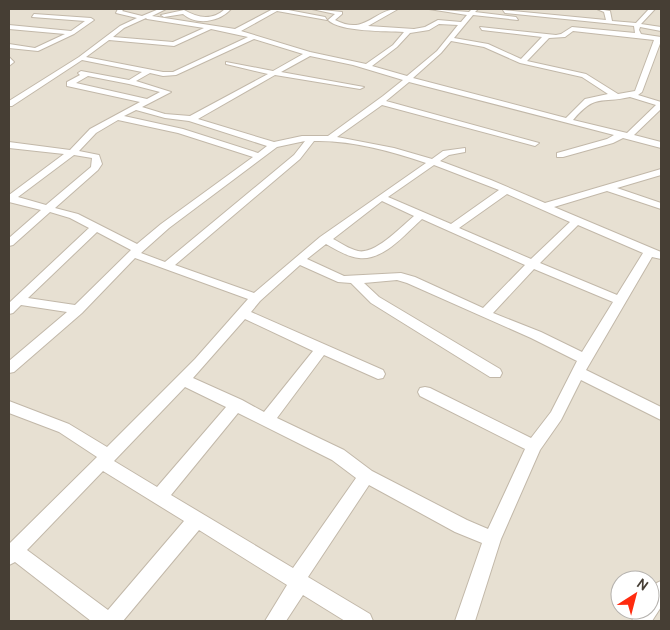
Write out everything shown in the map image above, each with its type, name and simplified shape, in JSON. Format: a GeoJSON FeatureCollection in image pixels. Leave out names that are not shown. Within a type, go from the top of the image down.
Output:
{"type":"FeatureCollection","features":[{"type":"Feature","properties":{"kind":"street"},"geometry":{"type":"LineString","coordinates":[[26,19],[52,9]]}},
{"type":"Feature","properties":{"kind":"street"},"geometry":{"type":"LineString","coordinates":[[121,9],[118,12],[236,31],[309,54],[367,67],[661,145]]}},
{"type":"Feature","properties":{"kind":"street"},"geometry":{"type":"LineString","coordinates":[[9,104],[81,58],[122,27],[163,9]]}},
{"type":"Feature","properties":{"kind":"street"},"geometry":{"type":"LineString","coordinates":[[147,17],[184,12],[190,9]]}},
{"type":"Feature","properties":{"kind":"street"},"geometry":{"type":"LineString","coordinates":[[184,12],[190,18],[200,20],[218,16],[228,9]]}},
{"type":"Feature","properties":{"kind":"street"},"geometry":{"type":"LineString","coordinates":[[236,31],[276,9],[331,20],[339,24],[408,31],[426,30],[438,22],[469,16],[526,20],[530,14]]}},
{"type":"Feature","properties":{"kind":"street"},"geometry":{"type":"LineString","coordinates":[[315,9],[341,14],[331,20]]}},
{"type":"Feature","properties":{"kind":"street"},"geometry":{"type":"LineString","coordinates":[[362,27],[395,9]]}},
{"type":"Feature","properties":{"kind":"street"},"geometry":{"type":"LineString","coordinates":[[432,9],[503,25],[505,26],[502,31]]}},
{"type":"Feature","properties":{"kind":"street"},"geometry":{"type":"LineString","coordinates":[[600,9],[607,12],[609,22]]}},
{"type":"Feature","properties":{"kind":"street"},"geometry":{"type":"LineString","coordinates":[[639,35],[636,30],[637,25],[652,9]]}},
{"type":"Feature","properties":{"kind":"street"},"geometry":{"type":"LineString","coordinates":[[506,11],[661,29]]}},
{"type":"Feature","properties":{"kind":"street"},"geometry":{"type":"LineString","coordinates":[[9,46],[36,50],[72,33],[91,20],[34,16]]}},
{"type":"Feature","properties":{"kind":"street"},"geometry":{"type":"LineString","coordinates":[[330,138],[380,102],[439,52],[469,16]]}},
{"type":"Feature","properties":{"kind":"street"},"geometry":{"type":"LineString","coordinates":[[9,26],[17,22]]}},
{"type":"Feature","properties":{"kind":"street"},"geometry":{"type":"LineString","coordinates":[[9,26],[72,33]]}},
{"type":"Feature","properties":{"kind":"street"},"geometry":{"type":"LineString","coordinates":[[109,38],[174,44],[210,27]]}},
{"type":"Feature","properties":{"kind":"street"},"geometry":{"type":"LineString","coordinates":[[520,33],[523,27]]}},
{"type":"Feature","properties":{"kind":"street"},"geometry":{"type":"LineString","coordinates":[[482,28],[561,37],[572,29],[639,35],[660,39],[658,49],[640,90],[636,94],[601,97],[588,101],[568,120]]}},
{"type":"Feature","properties":{"kind":"street"},"geometry":{"type":"LineString","coordinates":[[367,67],[395,46],[408,31]]}},
{"type":"Feature","properties":{"kind":"street"},"geometry":{"type":"LineString","coordinates":[[81,58],[174,74],[254,36]]}},
{"type":"Feature","properties":{"kind":"street"},"geometry":{"type":"LineString","coordinates":[[522,62],[547,36]]}},
{"type":"Feature","properties":{"kind":"street"},"geometry":{"type":"LineString","coordinates":[[449,39],[486,44],[522,62],[584,75],[617,97]]}},
{"type":"Feature","properties":{"kind":"street"},"geometry":{"type":"LineString","coordinates":[[192,119],[309,54]]}},
{"type":"Feature","properties":{"kind":"street"},"geometry":{"type":"LineString","coordinates":[[9,59],[11,62],[9,64]]}},
{"type":"Feature","properties":{"kind":"street"},"geometry":{"type":"LineString","coordinates":[[228,63],[274,73],[360,87]]}},
{"type":"Feature","properties":{"kind":"street"},"geometry":{"type":"LineString","coordinates":[[9,199],[73,152],[93,131],[166,91],[130,82],[61,70]]}},
{"type":"Feature","properties":{"kind":"street"},"geometry":{"type":"LineString","coordinates":[[130,82],[149,71]]}},
{"type":"Feature","properties":{"kind":"street"},"geometry":{"type":"LineString","coordinates":[[87,74],[70,84],[148,101]]}},
{"type":"Feature","properties":{"kind":"street"},"geometry":{"type":"LineString","coordinates":[[630,95],[661,104]]}},
{"type":"Feature","properties":{"kind":"street"},"geometry":{"type":"LineString","coordinates":[[380,102],[535,143]]}},
{"type":"Feature","properties":{"kind":"street"},"geometry":{"type":"LineString","coordinates":[[560,155],[626,135],[661,104]]}},
{"type":"Feature","properties":{"kind":"street"},"geometry":{"type":"LineString","coordinates":[[135,107],[165,116],[192,119],[274,145]]}},
{"type":"Feature","properties":{"kind":"street"},"geometry":{"type":"LineString","coordinates":[[116,117],[180,131],[260,156]]}},
{"type":"Feature","properties":{"kind":"street"},"geometry":{"type":"LineString","coordinates":[[167,266],[297,157],[312,138]]}},
{"type":"Feature","properties":{"kind":"street"},"geometry":{"type":"LineString","coordinates":[[9,368],[78,310],[136,251],[165,226],[274,145],[288,141],[330,138],[366,143],[433,163],[506,190],[655,254],[621,300],[582,366],[556,416],[534,446],[492,539],[465,621]]}},
{"type":"Feature","properties":{"kind":"street"},"geometry":{"type":"LineString","coordinates":[[9,145],[73,152],[96,157],[97,164],[9,243]]}},
{"type":"Feature","properties":{"kind":"street"},"geometry":{"type":"LineString","coordinates":[[106,621],[11,554],[184,380],[244,314],[256,298],[324,239],[381,197],[446,153],[462,150]]}},
{"type":"Feature","properties":{"kind":"street"},"geometry":{"type":"LineString","coordinates":[[545,206],[661,172]]}},
{"type":"Feature","properties":{"kind":"street"},"geometry":{"type":"LineString","coordinates":[[608,188],[661,206]]}},
{"type":"Feature","properties":{"kind":"street"},"geometry":{"type":"LineString","coordinates":[[451,229],[506,190]]}},
{"type":"Feature","properties":{"kind":"street"},"geometry":{"type":"LineString","coordinates":[[381,197],[532,264],[621,300]]}},
{"type":"Feature","properties":{"kind":"street"},"geometry":{"type":"LineString","coordinates":[[9,199],[74,216],[167,266],[256,298]]}},
{"type":"Feature","properties":{"kind":"street"},"geometry":{"type":"LineString","coordinates":[[324,239],[359,255],[370,254],[379,250],[421,215]]}},
{"type":"Feature","properties":{"kind":"street"},"geometry":{"type":"LineString","coordinates":[[485,314],[532,264],[577,221]]}},
{"type":"Feature","properties":{"kind":"street"},"geometry":{"type":"LineString","coordinates":[[13,306],[96,228]]}},
{"type":"Feature","properties":{"kind":"street"},"geometry":{"type":"LineString","coordinates":[[299,260],[342,278],[354,280],[396,276],[428,287],[485,314],[536,335],[582,366],[661,414]]}},
{"type":"Feature","properties":{"kind":"street"},"geometry":{"type":"LineString","coordinates":[[354,280],[374,300],[495,373]]}},
{"type":"Feature","properties":{"kind":"street"},"geometry":{"type":"LineString","coordinates":[[13,306],[78,310]]}},
{"type":"Feature","properties":{"kind":"street"},"geometry":{"type":"LineString","coordinates":[[244,314],[378,374]]}},
{"type":"Feature","properties":{"kind":"street"},"geometry":{"type":"LineString","coordinates":[[267,420],[322,349]]}},
{"type":"Feature","properties":{"kind":"street"},"geometry":{"type":"LineString","coordinates":[[184,380],[338,455],[366,476],[461,526],[492,539]]}},
{"type":"Feature","properties":{"kind":"street"},"geometry":{"type":"LineString","coordinates":[[425,392],[534,446]]}},
{"type":"Feature","properties":{"kind":"street"},"geometry":{"type":"LineString","coordinates":[[159,497],[236,404]]}},
{"type":"Feature","properties":{"kind":"street"},"geometry":{"type":"LineString","coordinates":[[9,407],[64,428],[159,497],[363,621]]}},
{"type":"Feature","properties":{"kind":"street"},"geometry":{"type":"LineString","coordinates":[[275,621],[298,581],[366,476]]}},
{"type":"Feature","properties":{"kind":"street"},"geometry":{"type":"LineString","coordinates":[[111,621],[197,519]]}},
{"type":"Feature","properties":{"kind":"shaded area"},"geometry":{"type":"Polygon","coordinates":[[[9,9],[661,9],[661,621],[9,621],[9,9]]]}}]}
